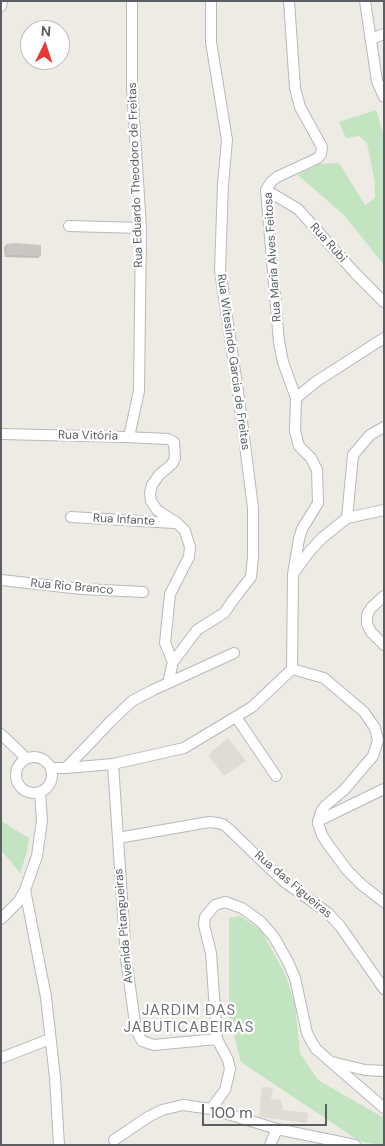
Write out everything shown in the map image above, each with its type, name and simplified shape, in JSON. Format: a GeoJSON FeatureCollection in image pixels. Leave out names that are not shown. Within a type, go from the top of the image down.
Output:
{"type":"FeatureCollection","features":[{"type":"Feature","properties":{"kind":"street"},"geometry":{"type":"LineString","coordinates":[[1,6],[2,1]]}},
{"type":"Feature","properties":{"kind":"street","name":"Rua Eduardo Theodoro de Freitas"},"geometry":{"type":"LineString","coordinates":[[129,437],[139,391],[141,228],[132,87],[132,1]]}},
{"type":"Feature","properties":{"kind":"street","name":"Rua Witesindo Garcia de Freitas"},"geometry":{"type":"LineString","coordinates":[[173,662],[197,630],[224,613],[250,577],[253,557],[253,508],[220,270],[223,184],[227,140],[220,105],[212,42],[210,1]]}},
{"type":"Feature","properties":{"kind":"street","name":"Rua Maria Alves Feitosa"},"geometry":{"type":"LineString","coordinates":[[289,1],[295,88],[300,107],[322,147],[322,154],[318,158],[277,177],[266,190],[279,342],[283,362],[296,398]]}},
{"type":"Feature","properties":{"kind":"street"},"geometry":{"type":"LineString","coordinates":[[365,1],[377,81],[384,97]]}},
{"type":"Feature","properties":{"kind":"street"},"geometry":{"type":"LineString","coordinates":[[371,39],[384,34]]}},
{"type":"Feature","properties":{"kind":"street","name":"Rua Rubi"},"geometry":{"type":"LineString","coordinates":[[266,190],[298,210],[384,302]]}},
{"type":"Feature","properties":{"kind":"street"},"geometry":{"type":"LineString","coordinates":[[69,226],[141,228]]}},
{"type":"Feature","properties":{"kind":"street"},"geometry":{"type":"LineString","coordinates":[[51,768],[113,764],[184,748],[252,707],[292,669],[293,574],[302,529],[318,503],[317,470],[311,458],[299,446],[295,431],[296,398],[317,381],[384,338]]}},
{"type":"Feature","properties":{"kind":"street"},"geometry":{"type":"LineString","coordinates":[[347,518],[353,455],[370,435],[384,427]]}},
{"type":"Feature","properties":{"kind":"street","name":"Rua Vitória"},"geometry":{"type":"LineString","coordinates":[[1,434],[129,437],[168,439],[174,442],[175,458],[172,464],[159,475],[152,485],[150,493],[151,501],[157,510],[176,523]]}},
{"type":"Feature","properties":{"kind":"street"},"geometry":{"type":"LineString","coordinates":[[293,574],[322,538],[347,518],[384,510]]}},
{"type":"Feature","properties":{"kind":"street","name":"Rua Infante"},"geometry":{"type":"LineString","coordinates":[[71,517],[176,523]]}},
{"type":"Feature","properties":{"kind":"street"},"geometry":{"type":"LineString","coordinates":[[168,683],[173,662],[165,644],[170,594],[189,557],[190,546],[185,531],[176,523]]}},
{"type":"Feature","properties":{"kind":"street","name":"Rua Rio Branco"},"geometry":{"type":"LineString","coordinates":[[1,580],[82,589],[143,592]]}},
{"type":"Feature","properties":{"kind":"street"},"geometry":{"type":"LineString","coordinates":[[384,596],[371,608],[367,615],[367,624],[371,632],[384,646]]}},
{"type":"Feature","properties":{"kind":"street"},"geometry":{"type":"LineString","coordinates":[[66,768],[132,701],[234,653]]}},
{"type":"Feature","properties":{"kind":"street"},"geometry":{"type":"LineString","coordinates":[[292,669],[324,678],[364,712],[375,728],[378,740],[373,756],[344,790],[325,806],[318,821],[319,828],[327,844],[347,870],[362,885],[384,902]]}},
{"type":"Feature","properties":{"kind":"street"},"geometry":{"type":"LineString","coordinates":[[236,717],[276,776]]}},
{"type":"Feature","properties":{"kind":"street"},"geometry":{"type":"LineString","coordinates":[[1,734],[26,758]]}},
{"type":"Feature","properties":{"kind":"street"},"geometry":{"type":"LineString","coordinates":[[38,757],[48,763],[51,768],[52,780],[45,790],[40,793],[27,792],[18,785],[15,772],[26,758],[38,757]]}},
{"type":"Feature","properties":{"kind":"street","name":"Avenida Pitangueiras"},"geometry":{"type":"LineString","coordinates":[[113,764],[126,958],[136,1030],[142,1041],[154,1045],[217,1039]]}},
{"type":"Feature","properties":{"kind":"street"},"geometry":{"type":"LineString","coordinates":[[318,821],[384,789]]}},
{"type":"Feature","properties":{"kind":"street"},"geometry":{"type":"LineString","coordinates":[[1,919],[19,901],[37,856],[42,820],[40,793]]}},
{"type":"Feature","properties":{"kind":"street","name":"Rua das Figueiras"},"geometry":{"type":"LineString","coordinates":[[118,838],[209,822],[224,825],[286,883],[328,913],[340,926],[384,989]]}},
{"type":"Feature","properties":{"kind":"street"},"geometry":{"type":"LineString","coordinates":[[25,890],[46,997],[55,1078],[58,1145]]}},
{"type":"Feature","properties":{"kind":"street"},"geometry":{"type":"LineString","coordinates":[[212,1109],[225,1090],[230,1070],[228,1060],[217,1039],[211,953],[205,933],[205,917],[215,904],[224,902],[242,908],[261,922],[274,938],[295,978],[307,1033],[316,1049],[384,1108]]}},
{"type":"Feature","properties":{"kind":"street"},"geometry":{"type":"LineString","coordinates":[[1,1058],[50,1039]]}},
{"type":"Feature","properties":{"kind":"street"},"geometry":{"type":"LineString","coordinates":[[331,1061],[365,1070],[384,1072]]}},
{"type":"Feature","properties":{"kind":"street"},"geometry":{"type":"LineString","coordinates":[[114,1140],[148,1117],[162,1110],[183,1105],[212,1109],[277,1129],[355,1145]]}},
{"type":"Feature","properties":{"kind":"street"},"geometry":{"type":"LineString","coordinates":[[270,1145],[277,1129]]}},
{"type":"Feature","properties":{"kind":"shaded area"},"geometry":{"type":"Polygon","coordinates":[[[228,738],[246,761],[224,776],[208,755],[228,738]]]}},
{"type":"Feature","properties":{"kind":"shaded area"},"geometry":{"type":"Polygon","coordinates":[[[262,1087],[273,1088],[271,1099],[281,1100],[283,1110],[308,1113],[307,1123],[259,1117],[262,1087]]]}},
{"type":"Feature","properties":{"kind":"green space"},"geometry":{"type":"Polygon","coordinates":[[[376,110],[384,136],[384,265],[345,216],[298,175],[319,164],[339,163],[365,205],[375,198],[375,182],[367,143],[359,136],[346,138],[339,122],[376,110]]]}},
{"type":"Feature","properties":{"kind":"green space"},"geometry":{"type":"Polygon","coordinates":[[[1,821],[29,838],[27,852],[20,873],[1,850],[1,821]]]}},
{"type":"Feature","properties":{"kind":"green space"},"geometry":{"type":"Polygon","coordinates":[[[240,916],[261,930],[285,974],[295,1005],[300,1053],[318,1080],[384,1118],[384,1145],[361,1142],[241,1062],[229,1016],[229,918],[240,916]]]}},
{"type":"Feature","properties":{"kind":"building"},"geometry":{"type":"Polygon","coordinates":[[[6,244],[41,245],[41,256],[6,255],[6,244]]]}},
{"type":"Feature","properties":{"kind":"district","name":"JARDIM DAS JABUTICABEIRAS"},"geometry":{"type":"Point","coordinates":[189,1020]}}]}
